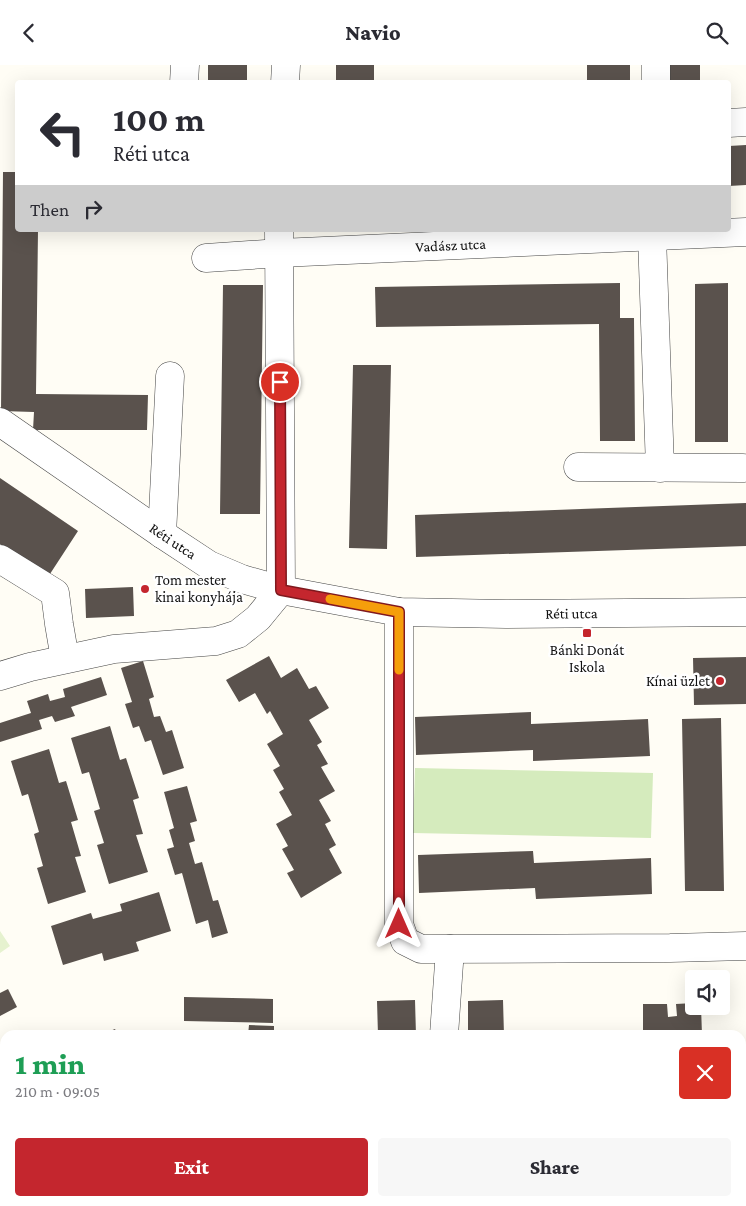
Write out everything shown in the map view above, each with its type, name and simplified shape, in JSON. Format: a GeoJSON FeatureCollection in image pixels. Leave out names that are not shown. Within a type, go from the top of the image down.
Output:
{"type":"FeatureCollection","features":[{"type":"Feature","properties":{"kind":"street"},"geometry":{"type":"LineString","coordinates":[[184,65],[184,80]]}},
{"type":"Feature","properties":{"kind":"street"},"geometry":{"type":"LineString","coordinates":[[285,80],[286,65]]}},
{"type":"Feature","properties":{"kind":"street"},"geometry":{"type":"LineString","coordinates":[[656,65],[656,80]]}},
{"type":"Feature","properties":{"kind":"street"},"geometry":{"type":"LineString","coordinates":[[731,123],[746,121]]}},
{"type":"Feature","properties":{"kind":"street","name":"Vadász utca"},"geometry":{"type":"LineString","coordinates":[[731,232],[746,231]]}},
{"type":"Feature","properties":{"kind":"street","name":"Vadász utca"},"geometry":{"type":"LineString","coordinates":[[206,258],[280,242],[652,236],[727,232]]}},
{"type":"Feature","properties":{"kind":"street"},"geometry":{"type":"LineString","coordinates":[[652,236],[660,468]]}},
{"type":"Feature","properties":{"kind":"street"},"geometry":{"type":"LineString","coordinates":[[0,676],[30,667],[114,649],[216,641],[238,634],[258,619],[281,590],[280,242]]}},
{"type":"Feature","properties":{"kind":"street"},"geometry":{"type":"LineString","coordinates":[[162,534],[170,376]]}},
{"type":"Feature","properties":{"kind":"street","name":"Réti utca"},"geometry":{"type":"LineString","coordinates":[[0,422],[210,565],[242,579],[281,590],[399,612],[506,614],[746,612]]}},
{"type":"Feature","properties":{"kind":"street"},"geometry":{"type":"LineString","coordinates":[[578,467],[743,468]]}},
{"type":"Feature","properties":{"kind":"street"},"geometry":{"type":"LineString","coordinates":[[0,559],[55,593],[65,659]]}},
{"type":"Feature","properties":{"kind":"street"},"geometry":{"type":"LineString","coordinates":[[399,612],[399,924],[405,941],[421,949],[746,946]]}},
{"type":"Feature","properties":{"kind":"street"},"geometry":{"type":"LineString","coordinates":[[444,1030],[450,949]]}},
{"type":"Feature","properties":{"kind":"green space"},"geometry":{"type":"Polygon","coordinates":[[[415,768],[653,773],[651,838],[413,833],[415,768]]]}},
{"type":"Feature","properties":{"kind":"green space"},"geometry":{"type":"Polygon","coordinates":[[[0,931],[10,946],[0,953],[0,931]]]}},
{"type":"Feature","properties":{"kind":"building"},"geometry":{"type":"Polygon","coordinates":[[[208,65],[247,65],[247,80],[208,80],[208,65]]]}},
{"type":"Feature","properties":{"kind":"building"},"geometry":{"type":"Polygon","coordinates":[[[336,65],[374,65],[374,80],[336,80],[336,65]]]}},
{"type":"Feature","properties":{"kind":"building"},"geometry":{"type":"Polygon","coordinates":[[[587,65],[630,65],[630,80],[587,80],[587,65]]]}},
{"type":"Feature","properties":{"kind":"building"},"geometry":{"type":"Polygon","coordinates":[[[665,65],[700,65],[700,80],[665,80],[665,65]]]}},
{"type":"Feature","properties":{"kind":"building"},"geometry":{"type":"Polygon","coordinates":[[[746,145],[746,185],[731,186],[731,146],[746,145]]]}},
{"type":"Feature","properties":{"kind":"building"},"geometry":{"type":"Polygon","coordinates":[[[3,172],[15,172],[15,232],[38,232],[36,394],[148,395],[147,430],[33,430],[34,412],[1,411],[3,172]]]}},
{"type":"Feature","properties":{"kind":"building"},"geometry":{"type":"Polygon","coordinates":[[[620,283],[620,318],[634,318],[635,441],[600,441],[599,324],[376,327],[375,287],[620,283]]]}},
{"type":"Feature","properties":{"kind":"building"},"geometry":{"type":"Polygon","coordinates":[[[728,283],[728,442],[695,442],[695,284],[728,283]]]}},
{"type":"Feature","properties":{"kind":"building"},"geometry":{"type":"Polygon","coordinates":[[[223,285],[263,285],[260,514],[220,514],[223,285]]]}},
{"type":"Feature","properties":{"kind":"building"},"geometry":{"type":"Polygon","coordinates":[[[353,365],[391,365],[387,549],[349,548],[353,365]]]}},
{"type":"Feature","properties":{"kind":"building"},"geometry":{"type":"Polygon","coordinates":[[[0,478],[78,531],[48,577],[0,544],[0,478]]]}},
{"type":"Feature","properties":{"kind":"building"},"geometry":{"type":"Polygon","coordinates":[[[746,503],[746,546],[416,557],[415,515],[746,503]]]}},
{"type":"Feature","properties":{"kind":"building"},"geometry":{"type":"Polygon","coordinates":[[[133,587],[134,616],[86,618],[85,589],[133,587]]]}},
{"type":"Feature","properties":{"kind":"building"},"geometry":{"type":"Polygon","coordinates":[[[269,656],[281,678],[297,668],[309,689],[316,686],[329,708],[309,720],[322,742],[317,745],[328,764],[321,767],[335,791],[319,800],[331,821],[325,824],[336,845],[329,849],[342,873],[301,898],[287,873],[294,870],[282,849],[288,846],[276,824],[292,815],[279,792],[284,789],[273,770],[280,766],[267,744],[283,734],[270,711],[267,714],[255,693],[239,702],[226,680],[269,656]]]}},
{"type":"Feature","properties":{"kind":"building","name":"Kínai üzlet"},"geometry":{"type":"Polygon","coordinates":[[[746,657],[746,704],[694,705],[693,658],[746,657]]]}},
{"type":"Feature","properties":{"kind":"building"},"geometry":{"type":"Polygon","coordinates":[[[143,661],[154,697],[149,699],[154,717],[160,716],[166,732],[172,730],[184,768],[163,775],[151,740],[145,742],[139,726],[133,728],[125,704],[132,702],[121,668],[143,661]]]}},
{"type":"Feature","properties":{"kind":"building"},"geometry":{"type":"Polygon","coordinates":[[[101,677],[107,695],[71,707],[75,716],[55,722],[52,716],[39,720],[42,729],[0,742],[0,723],[31,713],[27,701],[48,694],[50,701],[65,697],[63,689],[101,677]]]}},
{"type":"Feature","properties":{"kind":"building"},"geometry":{"type":"Polygon","coordinates":[[[531,712],[531,724],[648,719],[650,756],[533,761],[533,750],[416,755],[415,717],[531,712]]]}},
{"type":"Feature","properties":{"kind":"building"},"geometry":{"type":"Polygon","coordinates":[[[721,718],[724,891],[685,891],[682,719],[721,718]]]}},
{"type":"Feature","properties":{"kind":"building"},"geometry":{"type":"Polygon","coordinates":[[[110,726],[120,760],[126,758],[139,798],[133,800],[143,834],[136,835],[148,872],[109,884],[97,845],[104,843],[94,811],[100,809],[89,772],[82,774],[71,738],[110,726]]]}},
{"type":"Feature","properties":{"kind":"building"},"geometry":{"type":"Polygon","coordinates":[[[49,749],[59,783],[66,781],[78,820],[71,822],[81,856],[75,857],[86,892],[48,904],[37,868],[43,866],[34,834],[39,832],[28,794],[22,796],[11,761],[49,749]]]}},
{"type":"Feature","properties":{"kind":"building"},"geometry":{"type":"Polygon","coordinates":[[[187,786],[197,821],[190,823],[195,841],[189,843],[195,864],[202,862],[213,901],[218,900],[228,933],[212,938],[208,920],[196,924],[182,873],[175,875],[167,849],[174,847],[169,830],[174,828],[164,792],[187,786]]]}},
{"type":"Feature","properties":{"kind":"building"},"geometry":{"type":"Polygon","coordinates":[[[533,851],[534,863],[651,858],[652,894],[536,899],[535,888],[419,893],[418,855],[533,851]]]}},
{"type":"Feature","properties":{"kind":"building"},"geometry":{"type":"Polygon","coordinates":[[[159,892],[171,931],[136,942],[139,951],[104,961],[102,953],[63,965],[51,926],[91,913],[93,919],[122,911],[120,904],[159,892]]]}},
{"type":"Feature","properties":{"kind":"building"},"geometry":{"type":"Polygon","coordinates":[[[8,989],[17,1007],[0,1016],[0,993],[8,989]]]}},
{"type":"Feature","properties":{"kind":"building"},"geometry":{"type":"Polygon","coordinates":[[[184,997],[273,999],[273,1023],[184,1021],[184,997]]]}},
{"type":"Feature","properties":{"kind":"building"},"geometry":{"type":"Polygon","coordinates":[[[415,1000],[416,1030],[378,1030],[377,1001],[415,1000]]]}},
{"type":"Feature","properties":{"kind":"building"},"geometry":{"type":"Polygon","coordinates":[[[503,1000],[504,1030],[468,1030],[468,1001],[503,1000]]]}},
{"type":"Feature","properties":{"kind":"building"},"geometry":{"type":"Polygon","coordinates":[[[643,1004],[667,1004],[668,1017],[677,1016],[676,1004],[685,1004],[685,1015],[701,1015],[702,1030],[643,1030],[643,1004]]]}},
{"type":"Feature","properties":{"kind":"building"},"geometry":{"type":"Polygon","coordinates":[[[249,1025],[274,1026],[274,1030],[248,1030],[249,1025]]]}},
{"type":"Feature","properties":{"kind":"slow traffic"},"geometry":{"type":"LineString","coordinates":[[330,599],[399,612],[399,670]]}},
{"type":"Feature","properties":{"kind":"place","name":"Tom mester kinai konyhája"},"geometry":{"type":"Point","coordinates":[145,589]}},
{"type":"Feature","properties":{"kind":"place","name":"Bánki Donát Iskola"},"geometry":{"type":"Point","coordinates":[587,633]}},
{"type":"Feature","properties":{"kind":"place","name":"Kínai üzlet"},"geometry":{"type":"Point","coordinates":[720,681]}},
{"type":"Feature","properties":{"kind":"route"},"geometry":{"type":"LineString","coordinates":[[280,382],[281,590],[399,612],[399,924]]}}]}
